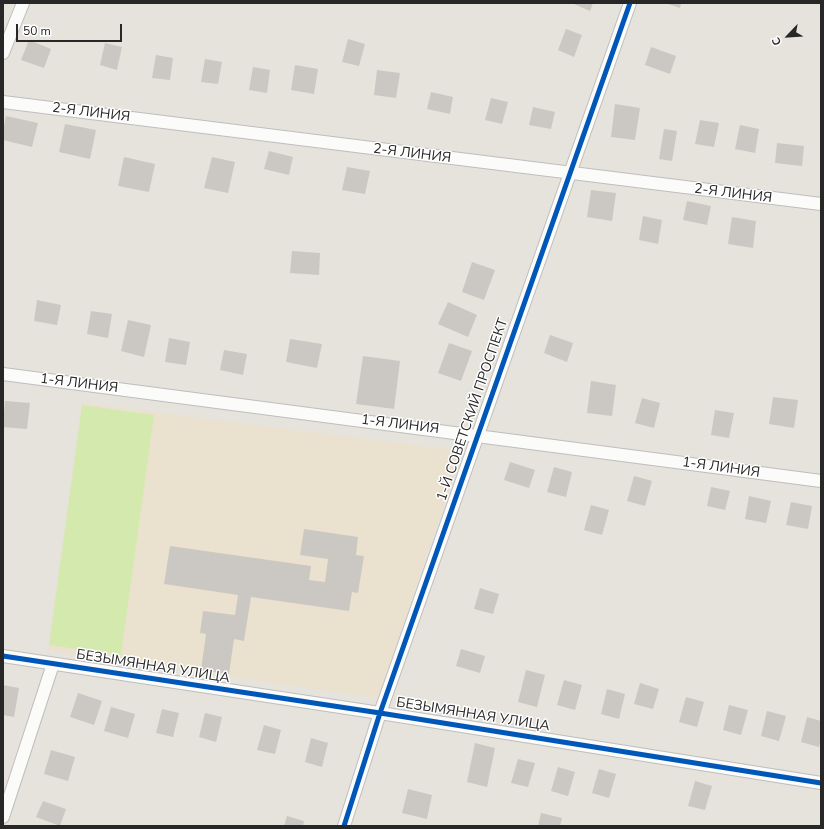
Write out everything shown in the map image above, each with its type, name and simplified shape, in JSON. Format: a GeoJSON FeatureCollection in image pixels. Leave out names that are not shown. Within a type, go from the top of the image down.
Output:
{"type":"FeatureCollection","features":[{"type":"Feature","properties":{"kind":"street"},"geometry":{"type":"LineString","coordinates":[[3,53],[23,3]]}},
{"type":"Feature","properties":{"kind":"street","name":"1-Й СОВЕТСКИЙ ПРОСПЕКТ"},"geometry":{"type":"LineString","coordinates":[[344,826],[380,713],[630,3]]}},
{"type":"Feature","properties":{"kind":"street","name":"2-Я ЛИНИЯ"},"geometry":{"type":"LineString","coordinates":[[3,102],[569,174],[821,204]]}},
{"type":"Feature","properties":{"kind":"street","name":"1-Я ЛИНИЯ"},"geometry":{"type":"LineString","coordinates":[[3,374],[821,481]]}},
{"type":"Feature","properties":{"kind":"street","name":"БЕЗЫМЯННАЯ УЛИЦА"},"geometry":{"type":"LineString","coordinates":[[3,656],[380,713],[821,783]]}},
{"type":"Feature","properties":{"kind":"street"},"geometry":{"type":"LineString","coordinates":[[3,816],[53,664]]}},
{"type":"Feature","properties":{"kind":"shaded area"},"geometry":{"type":"Polygon","coordinates":[[[82,403],[462,451],[378,698],[48,650],[82,403]]]}},
{"type":"Feature","properties":{"kind":"green space"},"geometry":{"type":"Polygon","coordinates":[[[82,405],[154,415],[121,655],[49,645],[82,405]]]}},
{"type":"Feature","properties":{"kind":"building"},"geometry":{"type":"Polygon","coordinates":[[[574,3],[593,3],[590,11],[574,3]]]}},
{"type":"Feature","properties":{"kind":"building"},"geometry":{"type":"Polygon","coordinates":[[[665,3],[681,3],[680,8],[665,3]]]}},
{"type":"Feature","properties":{"kind":"building"},"geometry":{"type":"Polygon","coordinates":[[[566,29],[582,35],[574,57],[558,50],[566,29]]]}},
{"type":"Feature","properties":{"kind":"building"},"geometry":{"type":"Polygon","coordinates":[[[348,39],[365,44],[359,66],[342,62],[348,39]]]}},
{"type":"Feature","properties":{"kind":"building"},"geometry":{"type":"Polygon","coordinates":[[[29,40],[51,49],[44,68],[21,60],[29,40]]]}},
{"type":"Feature","properties":{"kind":"building"},"geometry":{"type":"Polygon","coordinates":[[[105,43],[122,47],[117,70],[100,65],[105,43]]]}},
{"type":"Feature","properties":{"kind":"building"},"geometry":{"type":"Polygon","coordinates":[[[651,47],[676,56],[670,74],[645,65],[651,47]]]}},
{"type":"Feature","properties":{"kind":"building"},"geometry":{"type":"Polygon","coordinates":[[[156,55],[173,58],[170,80],[152,78],[156,55]]]}},
{"type":"Feature","properties":{"kind":"building"},"geometry":{"type":"Polygon","coordinates":[[[205,59],[222,62],[218,84],[201,82],[205,59]]]}},
{"type":"Feature","properties":{"kind":"building"},"geometry":{"type":"Polygon","coordinates":[[[295,65],[318,69],[314,94],[291,90],[295,65]]]}},
{"type":"Feature","properties":{"kind":"building"},"geometry":{"type":"Polygon","coordinates":[[[253,67],[270,70],[267,93],[249,90],[253,67]]]}},
{"type":"Feature","properties":{"kind":"building"},"geometry":{"type":"Polygon","coordinates":[[[377,70],[400,73],[396,98],[374,95],[377,70]]]}},
{"type":"Feature","properties":{"kind":"building"},"geometry":{"type":"Polygon","coordinates":[[[431,92],[453,97],[450,114],[427,109],[431,92]]]}},
{"type":"Feature","properties":{"kind":"building"},"geometry":{"type":"Polygon","coordinates":[[[491,98],[508,102],[502,124],[485,120],[491,98]]]}},
{"type":"Feature","properties":{"kind":"building"},"geometry":{"type":"Polygon","coordinates":[[[615,104],[640,108],[635,140],[611,137],[615,104]]]}},
{"type":"Feature","properties":{"kind":"building"},"geometry":{"type":"Polygon","coordinates":[[[533,107],[555,112],[551,129],[529,125],[533,107]]]}},
{"type":"Feature","properties":{"kind":"building"},"geometry":{"type":"Polygon","coordinates":[[[6,116],[38,123],[32,147],[3,140],[6,116]]]}},
{"type":"Feature","properties":{"kind":"building"},"geometry":{"type":"Polygon","coordinates":[[[700,120],[719,123],[714,147],[695,144],[700,120]]]}},
{"type":"Feature","properties":{"kind":"building"},"geometry":{"type":"Polygon","coordinates":[[[65,124],[96,130],[90,159],[59,152],[65,124]]]}},
{"type":"Feature","properties":{"kind":"building"},"geometry":{"type":"Polygon","coordinates":[[[740,125],[759,129],[755,153],[735,149],[740,125]]]}},
{"type":"Feature","properties":{"kind":"building"},"geometry":{"type":"Polygon","coordinates":[[[664,129],[677,131],[672,161],[659,159],[664,129]]]}},
{"type":"Feature","properties":{"kind":"building"},"geometry":{"type":"Polygon","coordinates":[[[777,143],[804,146],[802,166],[775,163],[777,143]]]}},
{"type":"Feature","properties":{"kind":"building"},"geometry":{"type":"Polygon","coordinates":[[[269,151],[293,157],[289,175],[264,169],[269,151]]]}},
{"type":"Feature","properties":{"kind":"building"},"geometry":{"type":"Polygon","coordinates":[[[124,157],[155,164],[149,192],[118,186],[124,157]]]}},
{"type":"Feature","properties":{"kind":"building"},"geometry":{"type":"Polygon","coordinates":[[[212,157],[235,162],[228,193],[204,188],[212,157]]]}},
{"type":"Feature","properties":{"kind":"building"},"geometry":{"type":"Polygon","coordinates":[[[347,167],[370,171],[365,194],[342,190],[347,167]]]}},
{"type":"Feature","properties":{"kind":"building"},"geometry":{"type":"Polygon","coordinates":[[[591,190],[616,193],[612,221],[587,217],[591,190]]]}},
{"type":"Feature","properties":{"kind":"building"},"geometry":{"type":"Polygon","coordinates":[[[687,201],[711,206],[707,225],[683,220],[687,201]]]}},
{"type":"Feature","properties":{"kind":"building"},"geometry":{"type":"Polygon","coordinates":[[[643,216],[662,220],[658,244],[639,240],[643,216]]]}},
{"type":"Feature","properties":{"kind":"building"},"geometry":{"type":"Polygon","coordinates":[[[732,217],[756,221],[753,248],[728,244],[732,217]]]}},
{"type":"Feature","properties":{"kind":"building"},"geometry":{"type":"Polygon","coordinates":[[[292,251],[320,253],[319,275],[290,273],[292,251]]]}},
{"type":"Feature","properties":{"kind":"building"},"geometry":{"type":"Polygon","coordinates":[[[472,262],[495,270],[484,300],[462,292],[472,262]]]}},
{"type":"Feature","properties":{"kind":"building"},"geometry":{"type":"Polygon","coordinates":[[[37,300],[61,305],[57,325],[34,321],[37,300]]]}},
{"type":"Feature","properties":{"kind":"building"},"geometry":{"type":"Polygon","coordinates":[[[448,302],[477,315],[468,337],[438,324],[448,302]]]}},
{"type":"Feature","properties":{"kind":"building"},"geometry":{"type":"Polygon","coordinates":[[[91,311],[112,314],[108,338],[87,334],[91,311]]]}},
{"type":"Feature","properties":{"kind":"building"},"geometry":{"type":"Polygon","coordinates":[[[128,320],[151,325],[144,357],[121,351],[128,320]]]}},
{"type":"Feature","properties":{"kind":"building"},"geometry":{"type":"Polygon","coordinates":[[[550,335],[573,343],[567,362],[544,353],[550,335]]]}},
{"type":"Feature","properties":{"kind":"building"},"geometry":{"type":"Polygon","coordinates":[[[169,338],[190,342],[186,365],[165,362],[169,338]]]}},
{"type":"Feature","properties":{"kind":"building"},"geometry":{"type":"Polygon","coordinates":[[[290,339],[322,344],[317,368],[286,362],[290,339]]]}},
{"type":"Feature","properties":{"kind":"building"},"geometry":{"type":"Polygon","coordinates":[[[449,343],[472,351],[461,381],[438,373],[449,343]]]}},
{"type":"Feature","properties":{"kind":"building"},"geometry":{"type":"Polygon","coordinates":[[[224,350],[247,354],[243,375],[220,370],[224,350]]]}},
{"type":"Feature","properties":{"kind":"building"},"geometry":{"type":"Polygon","coordinates":[[[363,356],[400,361],[394,409],[356,404],[363,356]]]}},
{"type":"Feature","properties":{"kind":"building"},"geometry":{"type":"Polygon","coordinates":[[[591,381],[616,385],[612,416],[587,413],[591,381]]]}},
{"type":"Feature","properties":{"kind":"building"},"geometry":{"type":"Polygon","coordinates":[[[773,397],[798,400],[794,428],[769,424],[773,397]]]}},
{"type":"Feature","properties":{"kind":"building"},"geometry":{"type":"Polygon","coordinates":[[[642,398],[660,403],[654,428],[635,423],[642,398]]]}},
{"type":"Feature","properties":{"kind":"building"},"geometry":{"type":"Polygon","coordinates":[[[5,401],[30,403],[27,429],[3,427],[5,401]]]}},
{"type":"Feature","properties":{"kind":"building"},"geometry":{"type":"Polygon","coordinates":[[[715,410],[734,413],[729,438],[711,435],[715,410]]]}},
{"type":"Feature","properties":{"kind":"building"},"geometry":{"type":"Polygon","coordinates":[[[510,462],[535,470],[529,488],[504,480],[510,462]]]}},
{"type":"Feature","properties":{"kind":"building"},"geometry":{"type":"Polygon","coordinates":[[[554,467],[572,472],[566,497],[547,492],[554,467]]]}},
{"type":"Feature","properties":{"kind":"building"},"geometry":{"type":"Polygon","coordinates":[[[634,476],[652,481],[645,506],[627,501],[634,476]]]}},
{"type":"Feature","properties":{"kind":"building"},"geometry":{"type":"Polygon","coordinates":[[[711,487],[730,491],[725,510],[707,506],[711,487]]]}},
{"type":"Feature","properties":{"kind":"building"},"geometry":{"type":"Polygon","coordinates":[[[749,496],[771,501],[766,523],[745,519],[749,496]]]}},
{"type":"Feature","properties":{"kind":"building"},"geometry":{"type":"Polygon","coordinates":[[[791,502],[812,506],[808,529],[786,525],[791,502]]]}},
{"type":"Feature","properties":{"kind":"building"},"geometry":{"type":"Polygon","coordinates":[[[591,505],[609,510],[602,535],[584,530],[591,505]]]}},
{"type":"Feature","properties":{"kind":"building"},"geometry":{"type":"Polygon","coordinates":[[[304,529],[358,537],[356,555],[364,556],[358,593],[352,592],[349,611],[251,597],[244,641],[234,639],[229,674],[201,670],[206,634],[200,633],[203,611],[235,615],[238,595],[164,584],[170,546],[311,566],[309,580],[325,582],[328,559],[300,555],[304,529]]]}},
{"type":"Feature","properties":{"kind":"building"},"geometry":{"type":"Polygon","coordinates":[[[480,588],[499,594],[493,614],[474,609],[480,588]]]}},
{"type":"Feature","properties":{"kind":"building"},"geometry":{"type":"Polygon","coordinates":[[[461,649],[485,656],[480,673],[456,666],[461,649]]]}},
{"type":"Feature","properties":{"kind":"building"},"geometry":{"type":"Polygon","coordinates":[[[526,670],[545,675],[537,707],[518,702],[526,670]]]}},
{"type":"Feature","properties":{"kind":"building"},"geometry":{"type":"Polygon","coordinates":[[[564,680],[582,685],[575,710],[557,705],[564,680]]]}},
{"type":"Feature","properties":{"kind":"building"},"geometry":{"type":"Polygon","coordinates":[[[640,683],[659,689],[653,709],[634,704],[640,683]]]}},
{"type":"Feature","properties":{"kind":"building"},"geometry":{"type":"Polygon","coordinates":[[[3,685],[19,688],[14,717],[3,715],[3,685]]]}},
{"type":"Feature","properties":{"kind":"building"},"geometry":{"type":"Polygon","coordinates":[[[607,689],[625,694],[619,719],[601,714],[607,689]]]}},
{"type":"Feature","properties":{"kind":"building"},"geometry":{"type":"Polygon","coordinates":[[[78,693],[102,701],[94,725],[70,717],[78,693]]]}},
{"type":"Feature","properties":{"kind":"building"},"geometry":{"type":"Polygon","coordinates":[[[686,697],[704,702],[697,727],[679,722],[686,697]]]}},
{"type":"Feature","properties":{"kind":"building"},"geometry":{"type":"Polygon","coordinates":[[[729,705],[748,710],[741,735],[723,730],[729,705]]]}},
{"type":"Feature","properties":{"kind":"building"},"geometry":{"type":"Polygon","coordinates":[[[111,707],[135,714],[128,738],[104,731],[111,707]]]}},
{"type":"Feature","properties":{"kind":"building"},"geometry":{"type":"Polygon","coordinates":[[[162,709],[179,713],[173,737],[156,733],[162,709]]]}},
{"type":"Feature","properties":{"kind":"building"},"geometry":{"type":"Polygon","coordinates":[[[767,711],[786,716],[779,741],[761,736],[767,711]]]}},
{"type":"Feature","properties":{"kind":"building"},"geometry":{"type":"Polygon","coordinates":[[[205,713],[222,717],[216,742],[199,737],[205,713]]]}},
{"type":"Feature","properties":{"kind":"building"},"geometry":{"type":"Polygon","coordinates":[[[807,717],[821,721],[821,738],[819,747],[801,742],[807,717]]]}},
{"type":"Feature","properties":{"kind":"building"},"geometry":{"type":"Polygon","coordinates":[[[264,725],[281,730],[275,754],[257,750],[264,725]]]}},
{"type":"Feature","properties":{"kind":"building"},"geometry":{"type":"Polygon","coordinates":[[[311,738],[328,743],[322,767],[305,762],[311,738]]]}},
{"type":"Feature","properties":{"kind":"building"},"geometry":{"type":"Polygon","coordinates":[[[475,743],[495,748],[487,787],[467,782],[475,743]]]}},
{"type":"Feature","properties":{"kind":"building"},"geometry":{"type":"Polygon","coordinates":[[[51,750],[75,757],[68,781],[44,774],[51,750]]]}},
{"type":"Feature","properties":{"kind":"building"},"geometry":{"type":"Polygon","coordinates":[[[518,759],[535,763],[528,787],[511,783],[518,759]]]}},
{"type":"Feature","properties":{"kind":"building"},"geometry":{"type":"Polygon","coordinates":[[[558,767],[575,772],[568,796],[551,791],[558,767]]]}},
{"type":"Feature","properties":{"kind":"building"},"geometry":{"type":"Polygon","coordinates":[[[599,769],[616,774],[609,798],[592,793],[599,769]]]}},
{"type":"Feature","properties":{"kind":"building"},"geometry":{"type":"Polygon","coordinates":[[[695,781],[712,786],[705,810],[688,806],[695,781]]]}},
{"type":"Feature","properties":{"kind":"building"},"geometry":{"type":"Polygon","coordinates":[[[408,789],[432,795],[427,819],[402,813],[408,789]]]}},
{"type":"Feature","properties":{"kind":"building"},"geometry":{"type":"Polygon","coordinates":[[[43,801],[66,809],[60,826],[36,817],[43,801]]]}},
{"type":"Feature","properties":{"kind":"building"},"geometry":{"type":"Polygon","coordinates":[[[541,813],[562,818],[560,826],[538,826],[541,813]]]}},
{"type":"Feature","properties":{"kind":"building"},"geometry":{"type":"Polygon","coordinates":[[[287,816],[304,821],[303,826],[284,826],[287,816]]]}},
{"type":"Feature","properties":{"kind":"cycle path"},"geometry":{"type":"LineString","coordinates":[[344,826],[380,713],[630,3]]}},
{"type":"Feature","properties":{"kind":"cycle path"},"geometry":{"type":"LineString","coordinates":[[3,656],[380,713],[821,783]]}}]}
